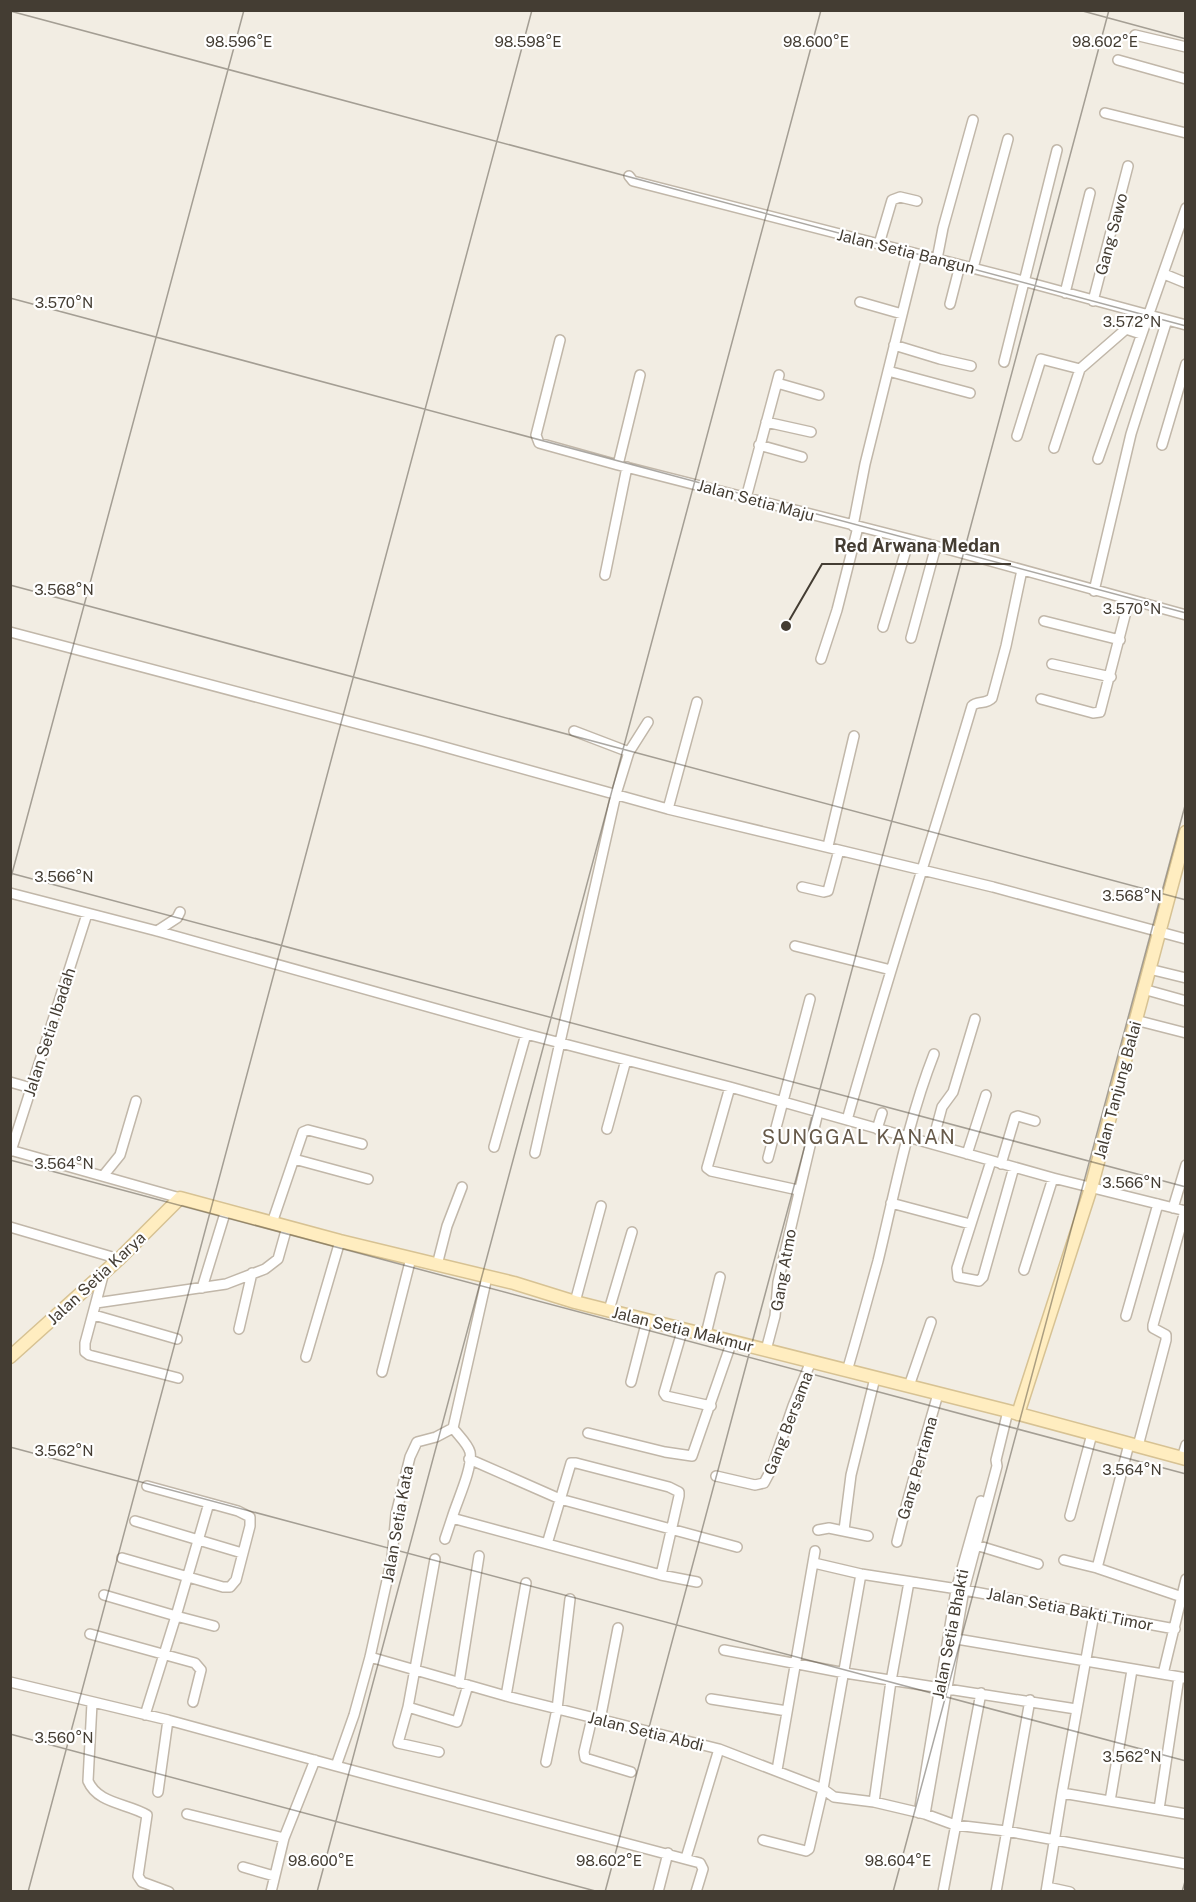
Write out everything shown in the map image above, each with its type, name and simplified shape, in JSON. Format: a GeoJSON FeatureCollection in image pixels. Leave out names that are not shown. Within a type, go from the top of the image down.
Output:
{"type":"FeatureCollection","features":[{"type":"Feature","properties":{"kind":"main road","name":"Jalan Tanjung Balai"},"geometry":{"type":"LineString","coordinates":[[1013,1413],[1091,1188],[1185,832]]}},
{"type":"Feature","properties":{"kind":"main road","name":"Jalan Setia Makmur"},"geometry":{"type":"LineString","coordinates":[[180,1198],[1184,1458]]}},
{"type":"Feature","properties":{"kind":"main road","name":"Jalan Setia Karya"},"geometry":{"type":"LineString","coordinates":[[10,1357],[118,1259],[180,1198]]}},
{"type":"Feature","properties":{"kind":"street"},"geometry":{"type":"LineString","coordinates":[[1135,35],[1185,47]]}},
{"type":"Feature","properties":{"kind":"street"},"geometry":{"type":"LineString","coordinates":[[1118,60],[1185,79]]}},
{"type":"Feature","properties":{"kind":"street"},"geometry":{"type":"LineString","coordinates":[[1105,113],[1185,133]]}},
{"type":"Feature","properties":{"kind":"street"},"geometry":{"type":"LineString","coordinates":[[937,259],[943,228],[973,120]]}},
{"type":"Feature","properties":{"kind":"street"},"geometry":{"type":"LineString","coordinates":[[973,268],[1008,140]]}},
{"type":"Feature","properties":{"kind":"street"},"geometry":{"type":"LineString","coordinates":[[1004,362],[1057,150]]}},
{"type":"Feature","properties":{"kind":"street","name":"Gang Sawo"},"geometry":{"type":"LineString","coordinates":[[1093,301],[1128,166]]}},
{"type":"Feature","properties":{"kind":"street","name":"Jalan Setia Bangun"},"geometry":{"type":"LineString","coordinates":[[629,176],[633,181],[1023,281],[1185,326]]}},
{"type":"Feature","properties":{"kind":"street"},"geometry":{"type":"LineString","coordinates":[[1065,293],[1090,193]]}},
{"type":"Feature","properties":{"kind":"street"},"geometry":{"type":"LineString","coordinates":[[879,244],[892,200],[900,197],[917,201]]}},
{"type":"Feature","properties":{"kind":"street"},"geometry":{"type":"LineString","coordinates":[[1098,459],[1185,208]]}},
{"type":"Feature","properties":{"kind":"street"},"geometry":{"type":"LineString","coordinates":[[820,659],[837,610],[856,526],[865,464],[917,254]]}},
{"type":"Feature","properties":{"kind":"street"},"geometry":{"type":"LineString","coordinates":[[950,303],[960,265]]}},
{"type":"Feature","properties":{"kind":"street"},"geometry":{"type":"LineString","coordinates":[[1164,274],[1185,283]]}},
{"type":"Feature","properties":{"kind":"street"},"geometry":{"type":"LineString","coordinates":[[860,302],[902,314]]}},
{"type":"Feature","properties":{"kind":"street"},"geometry":{"type":"LineString","coordinates":[[1094,591],[1131,434],[1167,320]]}},
{"type":"Feature","properties":{"kind":"street"},"geometry":{"type":"LineString","coordinates":[[1054,448],[1080,369],[1126,329],[1141,334]]}},
{"type":"Feature","properties":{"kind":"street","name":"Jalan Setia Maju"},"geometry":{"type":"LineString","coordinates":[[560,340],[538,429],[539,443],[936,546],[1185,615]]}},
{"type":"Feature","properties":{"kind":"street"},"geometry":{"type":"LineString","coordinates":[[894,345],[971,366]]}},
{"type":"Feature","properties":{"kind":"street"},"geometry":{"type":"LineString","coordinates":[[1017,436],[1040,360],[1080,369]]}},
{"type":"Feature","properties":{"kind":"street"},"geometry":{"type":"LineString","coordinates":[[1162,445],[1185,364]]}},
{"type":"Feature","properties":{"kind":"street"},"geometry":{"type":"LineString","coordinates":[[888,371],[970,393]]}},
{"type":"Feature","properties":{"kind":"street"},"geometry":{"type":"LineString","coordinates":[[605,575],[622,466],[640,375]]}},
{"type":"Feature","properties":{"kind":"street"},"geometry":{"type":"LineString","coordinates":[[746,498],[778,379],[819,395]]}},
{"type":"Feature","properties":{"kind":"street"},"geometry":{"type":"LineString","coordinates":[[766,422],[811,432]]}},
{"type":"Feature","properties":{"kind":"street"},"geometry":{"type":"LineString","coordinates":[[759,445],[802,457]]}},
{"type":"Feature","properties":{"kind":"street"},"geometry":{"type":"LineString","coordinates":[[883,627],[909,540]]}},
{"type":"Feature","properties":{"kind":"street"},"geometry":{"type":"LineString","coordinates":[[911,638],[936,546]]}},
{"type":"Feature","properties":{"kind":"street"},"geometry":{"type":"LineString","coordinates":[[847,1120],[972,706],[975,703],[988,702],[992,698],[1022,570]]}},
{"type":"Feature","properties":{"kind":"street"},"geometry":{"type":"LineString","coordinates":[[1041,699],[1098,714],[1102,710],[1129,600]]}},
{"type":"Feature","properties":{"kind":"street"},"geometry":{"type":"LineString","coordinates":[[1044,621],[1120,640]]}},
{"type":"Feature","properties":{"kind":"street"},"geometry":{"type":"LineString","coordinates":[[10,632],[423,741],[668,809],[993,887],[1185,939]]}},
{"type":"Feature","properties":{"kind":"street"},"geometry":{"type":"LineString","coordinates":[[1052,664],[1111,677]]}},
{"type":"Feature","properties":{"kind":"street"},"geometry":{"type":"LineString","coordinates":[[668,809],[697,702]]}},
{"type":"Feature","properties":{"kind":"street"},"geometry":{"type":"LineString","coordinates":[[535,1153],[616,794],[629,752],[648,722]]}},
{"type":"Feature","properties":{"kind":"street"},"geometry":{"type":"LineString","coordinates":[[574,731],[629,752]]}},
{"type":"Feature","properties":{"kind":"street"},"geometry":{"type":"LineString","coordinates":[[828,846],[854,736]]}},
{"type":"Feature","properties":{"kind":"street"},"geometry":{"type":"LineString","coordinates":[[802,887],[827,891],[838,850]]}},
{"type":"Feature","properties":{"kind":"street"},"geometry":{"type":"LineString","coordinates":[[10,893],[157,931],[526,1034],[730,1087],[1053,1178],[1185,1211],[1153,1325],[1153,1328],[1166,1335],[1166,1340],[1097,1568]]}},
{"type":"Feature","properties":{"kind":"street"},"geometry":{"type":"LineString","coordinates":[[157,931],[177,918],[180,912]]}},
{"type":"Feature","properties":{"kind":"street","name":"Jalan Setia Ibadah"},"geometry":{"type":"LineString","coordinates":[[11,1150],[87,914]]}},
{"type":"Feature","properties":{"kind":"street"},"geometry":{"type":"LineString","coordinates":[[795,946],[891,970]]}},
{"type":"Feature","properties":{"kind":"street"},"geometry":{"type":"LineString","coordinates":[[1149,969],[1185,978]]}},
{"type":"Feature","properties":{"kind":"street"},"geometry":{"type":"LineString","coordinates":[[1143,989],[1185,1001]]}},
{"type":"Feature","properties":{"kind":"street"},"geometry":{"type":"LineString","coordinates":[[768,1158],[810,999]]}},
{"type":"Feature","properties":{"kind":"street"},"geometry":{"type":"LineString","coordinates":[[932,1144],[942,1107],[954,1088],[975,1018]]}},
{"type":"Feature","properties":{"kind":"street"},"geometry":{"type":"LineString","coordinates":[[1135,1020],[1185,1033]]}},
{"type":"Feature","properties":{"kind":"street"},"geometry":{"type":"LineString","coordinates":[[494,1147],[526,1034]]}},
{"type":"Feature","properties":{"kind":"street"},"geometry":{"type":"LineString","coordinates":[[847,1371],[921,1085],[934,1054]]}},
{"type":"Feature","properties":{"kind":"street"},"geometry":{"type":"LineString","coordinates":[[607,1130],[626,1060]]}},
{"type":"Feature","properties":{"kind":"street"},"geometry":{"type":"LineString","coordinates":[[10,1082],[32,1088]]}},
{"type":"Feature","properties":{"kind":"street"},"geometry":{"type":"LineString","coordinates":[[730,1087],[707,1168],[711,1171],[798,1190]]}},
{"type":"Feature","properties":{"kind":"street"},"geometry":{"type":"LineString","coordinates":[[967,1154],[986,1095]]}},
{"type":"Feature","properties":{"kind":"street"},"geometry":{"type":"LineString","coordinates":[[103,1176],[120,1155],[136,1101]]}},
{"type":"Feature","properties":{"kind":"street","name":"Gang Atmo"},"geometry":{"type":"LineString","coordinates":[[766,1350],[775,1316],[778,1282],[798,1190],[818,1112]]}},
{"type":"Feature","properties":{"kind":"street"},"geometry":{"type":"LineString","coordinates":[[877,1129],[882,1113]]}},
{"type":"Feature","properties":{"kind":"street"},"geometry":{"type":"LineString","coordinates":[[1002,1164],[1015,1117],[1035,1121]]}},
{"type":"Feature","properties":{"kind":"street"},"geometry":{"type":"LineString","coordinates":[[272,1223],[305,1131],[362,1144]]}},
{"type":"Feature","properties":{"kind":"street"},"geometry":{"type":"LineString","coordinates":[[11,1150],[180,1198]]}},
{"type":"Feature","properties":{"kind":"street"},"geometry":{"type":"LineString","coordinates":[[294,1159],[368,1179]]}},
{"type":"Feature","properties":{"kind":"street"},"geometry":{"type":"LineString","coordinates":[[991,1161],[957,1268],[958,1277],[965,1280],[979,1281],[985,1270],[1014,1167]]}},
{"type":"Feature","properties":{"kind":"street"},"geometry":{"type":"LineString","coordinates":[[1173,1208],[1185,1165]]}},
{"type":"Feature","properties":{"kind":"street"},"geometry":{"type":"LineString","coordinates":[[1024,1270],[1053,1178]]}},
{"type":"Feature","properties":{"kind":"street"},"geometry":{"type":"LineString","coordinates":[[437,1265],[447,1226],[462,1187]]}},
{"type":"Feature","properties":{"kind":"street"},"geometry":{"type":"LineString","coordinates":[[891,1203],[970,1224]]}},
{"type":"Feature","properties":{"kind":"street"},"geometry":{"type":"LineString","coordinates":[[1126,1316],[1158,1204]]}},
{"type":"Feature","properties":{"kind":"street"},"geometry":{"type":"LineString","coordinates":[[575,1302],[601,1206]]}},
{"type":"Feature","properties":{"kind":"street"},"geometry":{"type":"LineString","coordinates":[[202,1288],[226,1210]]}},
{"type":"Feature","properties":{"kind":"street"},"geometry":{"type":"LineString","coordinates":[[10,1227],[118,1259]]}},
{"type":"Feature","properties":{"kind":"street"},"geometry":{"type":"LineString","coordinates":[[96,1303],[226,1284],[252,1274],[270,1266],[278,1259],[287,1227]]}},
{"type":"Feature","properties":{"kind":"street"},"geometry":{"type":"LineString","coordinates":[[609,1310],[632,1232]]}},
{"type":"Feature","properties":{"kind":"street"},"geometry":{"type":"LineString","coordinates":[[306,1357],[340,1241]]}},
{"type":"Feature","properties":{"kind":"street"},"geometry":{"type":"LineString","coordinates":[[382,1372],[411,1258]]}},
{"type":"Feature","properties":{"kind":"street"},"geometry":{"type":"LineString","coordinates":[[104,1272],[84,1348],[89,1354],[178,1378]]}},
{"type":"Feature","properties":{"kind":"street"},"geometry":{"type":"LineString","coordinates":[[239,1329],[252,1274]]}},
{"type":"Feature","properties":{"kind":"street"},"geometry":{"type":"LineString","coordinates":[[445,1539],[470,1453],[453,1428],[487,1277]]}},
{"type":"Feature","properties":{"kind":"street"},"geometry":{"type":"LineString","coordinates":[[706,1334],[720,1277]]}},
{"type":"Feature","properties":{"kind":"street"},"geometry":{"type":"LineString","coordinates":[[94,1315],[177,1339]]}},
{"type":"Feature","properties":{"kind":"street"},"geometry":{"type":"LineString","coordinates":[[631,1382],[647,1320]]}},
{"type":"Feature","properties":{"kind":"street"},"geometry":{"type":"LineString","coordinates":[[909,1386],[931,1322]]}},
{"type":"Feature","properties":{"kind":"street"},"geometry":{"type":"LineString","coordinates":[[683,1328],[664,1394],[711,1406]]}},
{"type":"Feature","properties":{"kind":"street"},"geometry":{"type":"LineString","coordinates":[[588,1433],[665,1452],[692,1456],[732,1341]]}},
{"type":"Feature","properties":{"kind":"street","name":"Gang Bersama"},"geometry":{"type":"LineString","coordinates":[[716,1476],[755,1485],[763,1484],[771,1470],[811,1361]]}},
{"type":"Feature","properties":{"kind":"street"},"geometry":{"type":"LineString","coordinates":[[844,1530],[851,1475],[876,1378]]}},
{"type":"Feature","properties":{"kind":"street","name":"Gang Pertama"},"geometry":{"type":"LineString","coordinates":[[897,1542],[908,1491],[938,1394]]}},
{"type":"Feature","properties":{"kind":"street","name":"Jalan Setia Bhakti"},"geometry":{"type":"LineString","coordinates":[[922,1813],[960,1590],[997,1466],[996,1460],[1013,1413]]}},
{"type":"Feature","properties":{"kind":"street","name":"Jalan Setia Kata"},"geometry":{"type":"LineString","coordinates":[[336,1766],[354,1715],[370,1657],[392,1558],[396,1514],[410,1456],[417,1442],[436,1437],[453,1428]]}},
{"type":"Feature","properties":{"kind":"street"},"geometry":{"type":"LineString","coordinates":[[1070,1516],[1092,1434]]}},
{"type":"Feature","properties":{"kind":"street"},"geometry":{"type":"LineString","coordinates":[[1184,1458],[1185,1445]]}},
{"type":"Feature","properties":{"kind":"street"},"geometry":{"type":"LineString","coordinates":[[469,1459],[560,1499],[737,1547]]}},
{"type":"Feature","properties":{"kind":"street"},"geometry":{"type":"LineString","coordinates":[[547,1544],[571,1463],[576,1462],[669,1487],[679,1492],[661,1575]]}},
{"type":"Feature","properties":{"kind":"street"},"geometry":{"type":"LineString","coordinates":[[122,1558],[223,1587],[230,1587],[236,1580],[250,1526],[249,1517],[238,1511],[147,1486]]}},
{"type":"Feature","properties":{"kind":"street"},"geometry":{"type":"LineString","coordinates":[[146,1715],[209,1503]]}},
{"type":"Feature","properties":{"kind":"street","name":"Jalan Setia Bhakti"},"geometry":{"type":"LineString","coordinates":[[960,1590],[976,1545],[980,1517]]}},
{"type":"Feature","properties":{"kind":"street"},"geometry":{"type":"LineString","coordinates":[[452,1518],[661,1575],[697,1582]]}},
{"type":"Feature","properties":{"kind":"street"},"geometry":{"type":"LineString","coordinates":[[135,1521],[242,1553]]}},
{"type":"Feature","properties":{"kind":"street"},"geometry":{"type":"LineString","coordinates":[[818,1530],[829,1528],[868,1536]]}},
{"type":"Feature","properties":{"kind":"street"},"geometry":{"type":"LineString","coordinates":[[976,1545],[1038,1564]]}},
{"type":"Feature","properties":{"kind":"street"},"geometry":{"type":"LineString","coordinates":[[777,1770],[815,1551]]}},
{"type":"Feature","properties":{"kind":"street"},"geometry":{"type":"LineString","coordinates":[[408,1707],[457,1722],[480,1556]]}},
{"type":"Feature","properties":{"kind":"street"},"geometry":{"type":"LineString","coordinates":[[394,1754],[408,1707],[435,1558]]}},
{"type":"Feature","properties":{"kind":"street"},"geometry":{"type":"LineString","coordinates":[[1064,1560],[1097,1568],[1182,1597]]}},
{"type":"Feature","properties":{"kind":"street","name":"Jalan Setia Bakti Timor"},"geometry":{"type":"LineString","coordinates":[[814,1563],[861,1574],[1175,1629]]}},
{"type":"Feature","properties":{"kind":"street"},"geometry":{"type":"LineString","coordinates":[[763,1840],[806,1851],[809,1849],[823,1789],[861,1574]]}},
{"type":"Feature","properties":{"kind":"street"},"geometry":{"type":"LineString","coordinates":[[1163,1674],[1185,1579]]}},
{"type":"Feature","properties":{"kind":"street"},"geometry":{"type":"LineString","coordinates":[[874,1802],[891,1681],[909,1582]]}},
{"type":"Feature","properties":{"kind":"street"},"geometry":{"type":"LineString","coordinates":[[506,1696],[526,1583]]}},
{"type":"Feature","properties":{"kind":"street"},"geometry":{"type":"LineString","coordinates":[[104,1595],[214,1626]]}},
{"type":"Feature","properties":{"kind":"street"},"geometry":{"type":"LineString","coordinates":[[546,1762],[558,1709],[570,1599]]}},
{"type":"Feature","properties":{"kind":"street"},"geometry":{"type":"LineString","coordinates":[[1070,1892],[1047,1889],[1053,1840],[1094,1614]]}},
{"type":"Feature","properties":{"kind":"street"},"geometry":{"type":"LineString","coordinates":[[618,1628],[596,1719],[584,1752],[585,1758],[592,1761],[631,1772]]}},
{"type":"Feature","properties":{"kind":"street"},"geometry":{"type":"LineString","coordinates":[[90,1634],[200,1666],[200,1676],[193,1702]]}},
{"type":"Feature","properties":{"kind":"street"},"geometry":{"type":"LineString","coordinates":[[952,1638],[1182,1678],[1159,1809]]}},
{"type":"Feature","properties":{"kind":"street"},"geometry":{"type":"LineString","coordinates":[[724,1650],[891,1681],[1030,1700],[1076,1709]]}},
{"type":"Feature","properties":{"kind":"street","name":"Jalan Setia Abdi"},"geometry":{"type":"LineString","coordinates":[[370,1657],[506,1696],[718,1749],[823,1789],[834,1797],[874,1802],[922,1813],[955,1825],[1006,1831],[1185,1864]]}},
{"type":"Feature","properties":{"kind":"street"},"geometry":{"type":"LineString","coordinates":[[1110,1801],[1132,1670]]}},
{"type":"Feature","properties":{"kind":"street"},"geometry":{"type":"LineString","coordinates":[[10,1682],[168,1720],[686,1858],[703,1865],[696,1892]]}},
{"type":"Feature","properties":{"kind":"street"},"geometry":{"type":"LineString","coordinates":[[943,1892],[981,1693]]}},
{"type":"Feature","properties":{"kind":"street"},"geometry":{"type":"LineString","coordinates":[[711,1699],[787,1711]]}},
{"type":"Feature","properties":{"kind":"street"},"geometry":{"type":"LineString","coordinates":[[996,1892],[1030,1700]]}},
{"type":"Feature","properties":{"kind":"street"},"geometry":{"type":"LineString","coordinates":[[92,1703],[88,1781],[91,1789],[104,1798],[147,1815],[138,1876],[142,1882],[169,1892]]}},
{"type":"Feature","properties":{"kind":"street"},"geometry":{"type":"LineString","coordinates":[[158,1792],[168,1720]]}},
{"type":"Feature","properties":{"kind":"street"},"geometry":{"type":"LineString","coordinates":[[398,1743],[439,1752]]}},
{"type":"Feature","properties":{"kind":"street"},"geometry":{"type":"LineString","coordinates":[[686,1858],[718,1749]]}},
{"type":"Feature","properties":{"kind":"street"},"geometry":{"type":"LineString","coordinates":[[271,1892],[284,1838],[315,1760]]}},
{"type":"Feature","properties":{"kind":"street"},"geometry":{"type":"LineString","coordinates":[[1062,1793],[1185,1814]]}},
{"type":"Feature","properties":{"kind":"street"},"geometry":{"type":"LineString","coordinates":[[187,1814],[284,1838]]}},
{"type":"Feature","properties":{"kind":"street"},"geometry":{"type":"LineString","coordinates":[[658,1892],[668,1853]]}},
{"type":"Feature","properties":{"kind":"street"},"geometry":{"type":"LineString","coordinates":[[243,1868],[274,1876]]}},
{"type":"Feature","properties":{"kind":"place","name":"Red Arwana Medan"},"geometry":{"type":"Point","coordinates":[786,626]}},
{"type":"Feature","properties":{"kind":"district","name":"SUNGGAL KANAN"},"geometry":{"type":"Point","coordinates":[859,1137]}}]}
